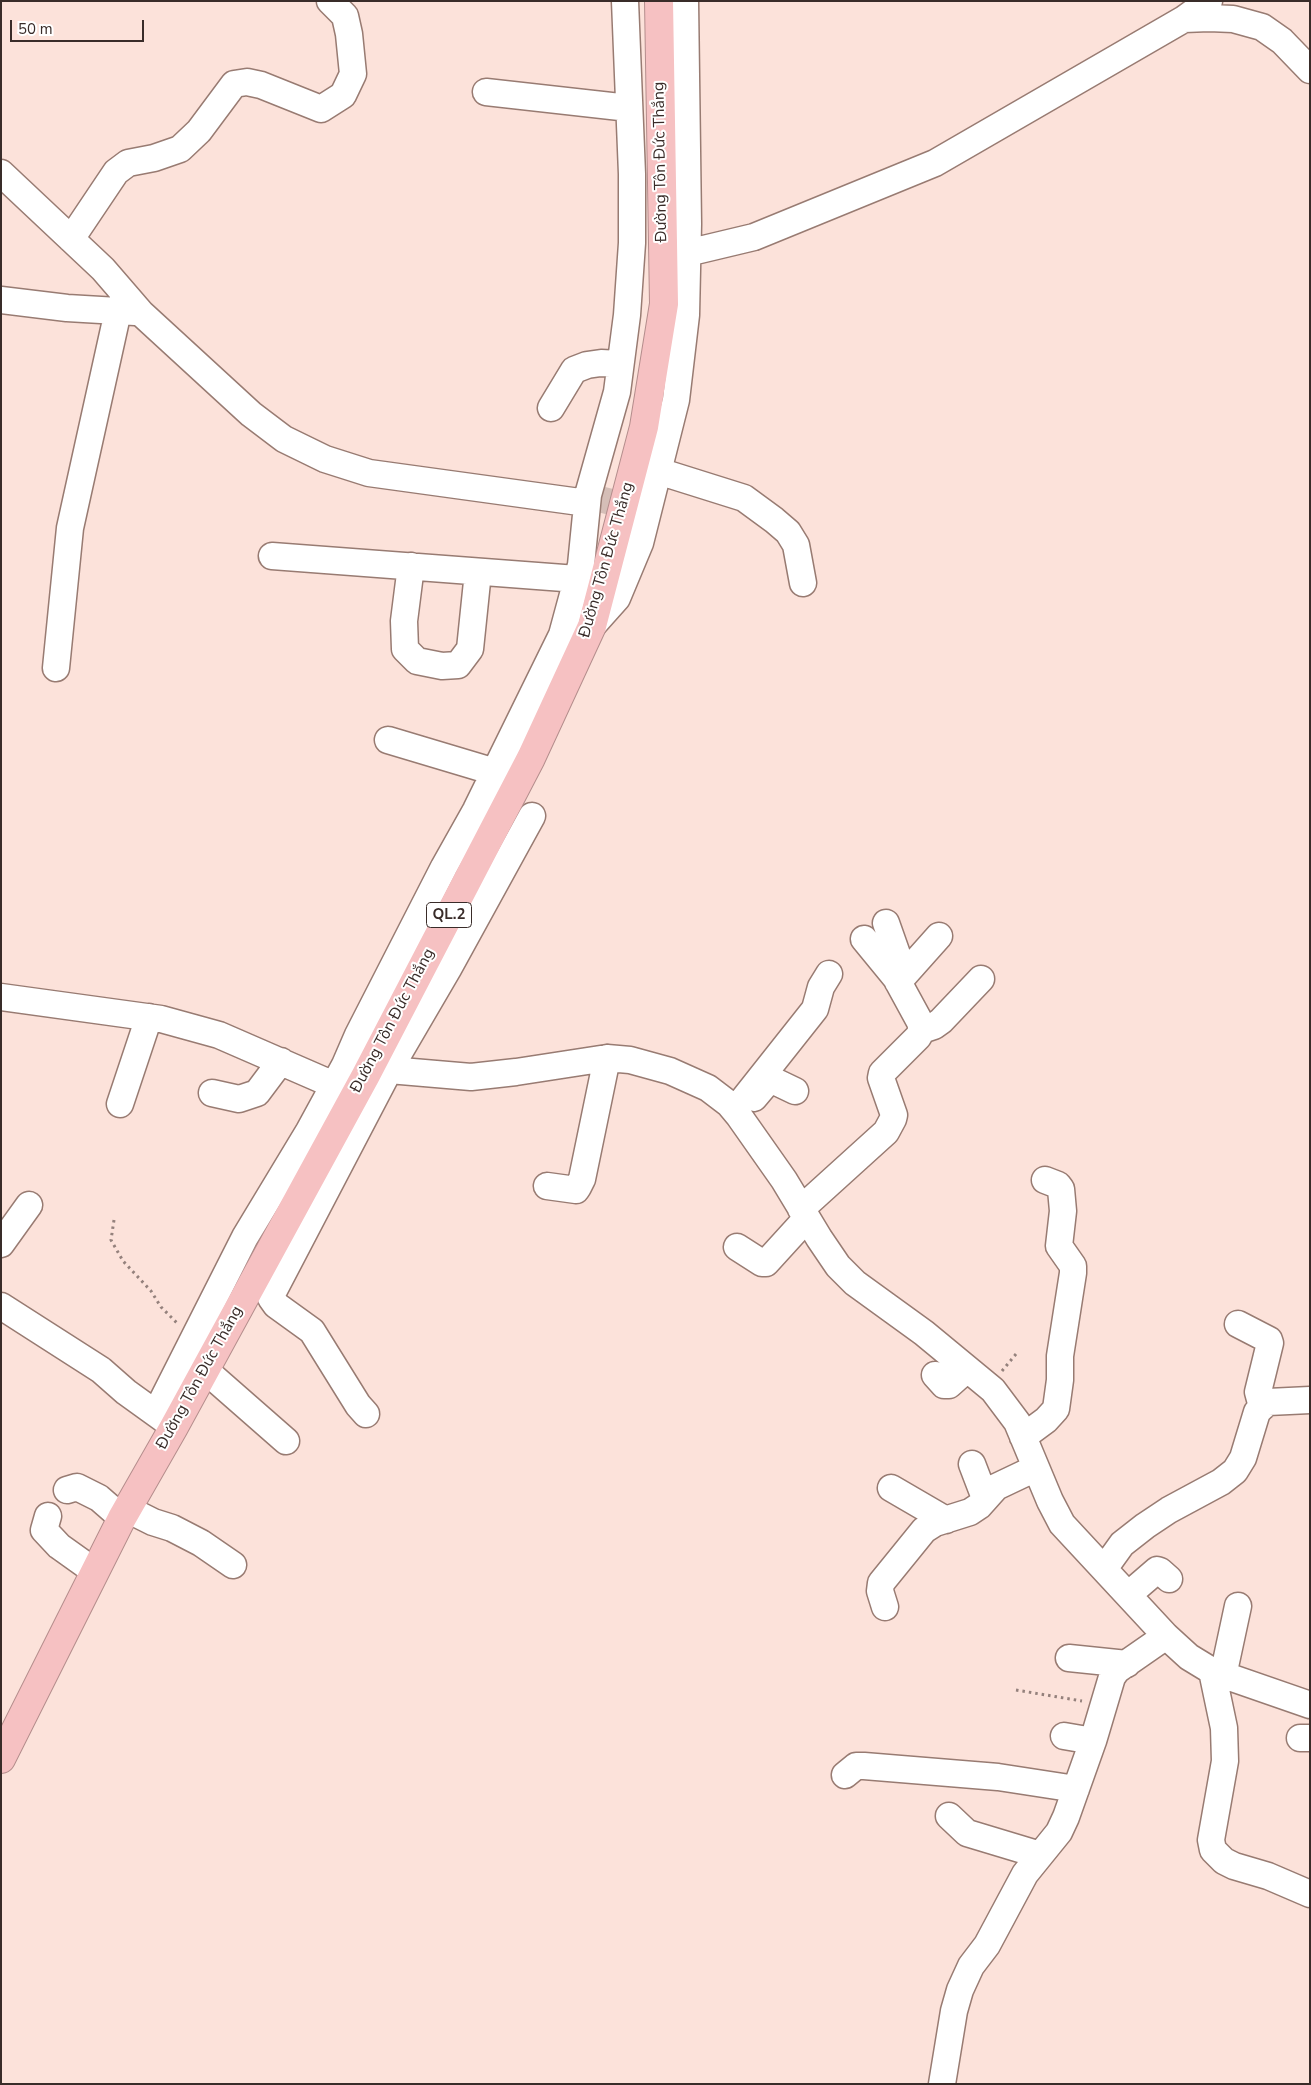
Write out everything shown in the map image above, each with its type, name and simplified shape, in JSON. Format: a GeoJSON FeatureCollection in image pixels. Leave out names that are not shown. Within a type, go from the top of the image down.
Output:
{"type":"FeatureCollection","features":[{"type":"Feature","properties":{"kind":"highway","name":"Đường Tôn Đức Thắng"},"geometry":{"type":"LineString","coordinates":[[1,1759],[124,1514],[165,1420],[205,1370],[532,758],[644,427],[664,304],[659,1]]}},
{"type":"Feature","properties":{"kind":"street"},"geometry":{"type":"LineString","coordinates":[[70,239],[116,172],[128,163],[154,158],[180,149],[199,131],[234,84],[247,82],[261,85],[321,109],[342,95],[353,74],[350,34],[345,16],[330,1]]}},
{"type":"Feature","properties":{"kind":"street"},"geometry":{"type":"LineString","coordinates":[[366,1414],[353,1397],[312,1331],[276,1305],[271,1298],[363,1076],[358,1035],[494,772],[562,635],[585,601],[581,565],[591,499],[617,392],[627,315],[632,243],[625,1]]}},
{"type":"Feature","properties":{"kind":"street"},"geometry":{"type":"LineString","coordinates":[[272,556],[478,572],[585,601],[617,598],[640,543],[642,509],[658,471],[676,400],[686,315],[685,1]]}},
{"type":"Feature","properties":{"kind":"street"},"geometry":{"type":"LineString","coordinates":[[687,254],[754,236],[935,163],[1184,19],[1209,1]]}},
{"type":"Feature","properties":{"kind":"street"},"geometry":{"type":"LineString","coordinates":[[1184,19],[1209,18],[1233,20],[1262,27],[1282,41],[1310,70]]}},
{"type":"Feature","properties":{"kind":"street"},"geometry":{"type":"LineString","coordinates":[[486,92],[629,108]]}},
{"type":"Feature","properties":{"kind":"street"},"geometry":{"type":"LineString","coordinates":[[1,173],[103,270],[129,312],[251,414],[284,439],[325,459],[369,473],[591,499]]}},
{"type":"Feature","properties":{"kind":"street"},"geometry":{"type":"LineString","coordinates":[[1,300],[67,308],[129,312]]}},
{"type":"Feature","properties":{"kind":"street"},"geometry":{"type":"LineString","coordinates":[[56,668],[70,528],[129,312]]}},
{"type":"Feature","properties":{"kind":"street"},"geometry":{"type":"LineString","coordinates":[[551,408],[574,370],[587,365],[601,363],[620,364]]}},
{"type":"Feature","properties":{"kind":"street"},"geometry":{"type":"LineString","coordinates":[[658,471],[744,498],[774,520],[788,532],[796,545],[803,583]]}},
{"type":"Feature","properties":{"kind":"street"},"geometry":{"type":"LineString","coordinates":[[411,566],[404,621],[405,648],[417,661],[442,666],[458,665],[470,649],[478,572]]}},
{"type":"Feature","properties":{"kind":"street"},"geometry":{"type":"LineString","coordinates":[[388,740],[494,772]]}},
{"type":"Feature","properties":{"kind":"street"},"geometry":{"type":"LineString","coordinates":[[1,1306],[101,1370],[126,1392],[165,1420],[196,1331],[245,1237],[363,1076],[448,969],[532,816]]}},
{"type":"Feature","properties":{"kind":"street"},"geometry":{"type":"LineString","coordinates":[[886,923],[898,957],[900,970],[897,980]]}},
{"type":"Feature","properties":{"kind":"street"},"geometry":{"type":"LineString","coordinates":[[897,980],[939,936]]}},
{"type":"Feature","properties":{"kind":"street"},"geometry":{"type":"LineString","coordinates":[[864,939],[897,980],[920,1022],[922,1030]]}},
{"type":"Feature","properties":{"kind":"street"},"geometry":{"type":"LineString","coordinates":[[737,1113],[815,1009],[821,987],[829,974]]}},
{"type":"Feature","properties":{"kind":"street"},"geometry":{"type":"LineString","coordinates":[[737,1247],[762,1263],[766,1263],[804,1213],[886,1132],[894,1115],[880,1078],[890,1064],[918,1037],[922,1030],[934,1026],[941,1021],[981,979]]}},
{"type":"Feature","properties":{"kind":"street"},"geometry":{"type":"LineString","coordinates":[[1,997],[149,1017],[220,1035],[281,1061],[363,1076],[471,1077],[607,1058],[630,1060],[690,1078],[708,1088],[737,1113],[784,1180],[838,1266],[855,1283],[924,1332],[993,1390],[1017,1422],[1062,1524],[1166,1636],[1189,1657],[1218,1673],[1310,1705]]}},
{"type":"Feature","properties":{"kind":"street"},"geometry":{"type":"LineString","coordinates":[[120,1104],[149,1017]]}},
{"type":"Feature","properties":{"kind":"street"},"geometry":{"type":"LineString","coordinates":[[547,1186],[576,1190],[582,1179],[607,1058]]}},
{"type":"Feature","properties":{"kind":"street"},"geometry":{"type":"LineString","coordinates":[[212,1092],[238,1098],[257,1092],[281,1061]]}},
{"type":"Feature","properties":{"kind":"street"},"geometry":{"type":"LineString","coordinates":[[737,1113],[770,1079],[795,1091]]}},
{"type":"Feature","properties":{"kind":"street"},"geometry":{"type":"LineString","coordinates":[[893,1120],[906,1114],[908,1109],[895,1084]]}},
{"type":"Feature","properties":{"kind":"street"},"geometry":{"type":"LineString","coordinates":[[1023,1437],[1046,1420],[1056,1409],[1060,1380],[1060,1356],[1073,1272],[1073,1266],[1059,1246],[1063,1211],[1061,1190],[1058,1185],[1045,1180]]}},
{"type":"Feature","properties":{"kind":"street"},"geometry":{"type":"LineString","coordinates":[[1,1244],[29,1205]]}},
{"type":"Feature","properties":{"kind":"street"},"geometry":{"type":"LineString","coordinates":[[1238,1324],[1269,1340],[1270,1343],[1258,1392],[1262,1406]]}},
{"type":"Feature","properties":{"kind":"street"},"geometry":{"type":"LineString","coordinates":[[935,1375],[944,1384],[949,1385],[967,1369]]}},
{"type":"Feature","properties":{"kind":"street"},"geometry":{"type":"LineString","coordinates":[[205,1370],[286,1440]]}},
{"type":"Feature","properties":{"kind":"street"},"geometry":{"type":"LineString","coordinates":[[1104,1569],[1122,1544],[1145,1526],[1169,1510],[1221,1482],[1235,1471],[1243,1458],[1258,1412],[1262,1406],[1268,1402],[1310,1400]]}},
{"type":"Feature","properties":{"kind":"street"},"geometry":{"type":"LineString","coordinates":[[972,1464],[985,1498]]}},
{"type":"Feature","properties":{"kind":"street"},"geometry":{"type":"LineString","coordinates":[[885,1607],[880,1591],[885,1576],[924,1530],[970,1512],[979,1506],[1003,1482],[1036,1468]]}},
{"type":"Feature","properties":{"kind":"street"},"geometry":{"type":"LineString","coordinates":[[68,1490],[77,1487],[124,1514],[172,1528],[201,1543],[233,1565]]}},
{"type":"Feature","properties":{"kind":"street"},"geometry":{"type":"LineString","coordinates":[[892,1488],[946,1520]]}},
{"type":"Feature","properties":{"kind":"street"},"geometry":{"type":"LineString","coordinates":[[48,1516],[44,1530],[58,1546],[94,1571]]}},
{"type":"Feature","properties":{"kind":"street"},"geometry":{"type":"LineString","coordinates":[[1128,1595],[1156,1570],[1160,1570],[1169,1579]]}},
{"type":"Feature","properties":{"kind":"street"},"geometry":{"type":"LineString","coordinates":[[1238,1606],[1218,1673],[1224,1728],[1225,1761],[1211,1840],[1213,1850],[1224,1861],[1234,1866],[1268,1876],[1309,1892]]}},
{"type":"Feature","properties":{"kind":"street"},"geometry":{"type":"LineString","coordinates":[[942,2084],[954,2011],[960,1990],[971,1966],[987,1945],[1025,1874],[1058,1832],[1066,1817],[1093,1741],[1112,1677],[1166,1636]]}},
{"type":"Feature","properties":{"kind":"street"},"geometry":{"type":"LineString","coordinates":[[1069,1658],[1127,1664]]}},
{"type":"Feature","properties":{"kind":"street"},"geometry":{"type":"LineString","coordinates":[[1064,1736],[1093,1741]]}},
{"type":"Feature","properties":{"kind":"street"},"geometry":{"type":"LineString","coordinates":[[846,1775],[856,1766],[864,1766],[998,1777],[1076,1789]]}},
{"type":"Feature","properties":{"kind":"street"},"geometry":{"type":"LineString","coordinates":[[949,1816],[967,1833],[1040,1855]]}},
{"type":"Feature","properties":{"kind":"path"},"geometry":{"type":"LineString","coordinates":[[114,1220],[111,1240],[123,1261],[151,1291],[161,1308],[174,1322],[196,1331]]}},
{"type":"Feature","properties":{"kind":"path"},"geometry":{"type":"LineString","coordinates":[[1016,1690],[1092,1703],[1105,1702]]}},
{"type":"Feature","properties":{"kind":"tunnel"},"geometry":{"type":"LineString","coordinates":[[599,499],[636,508]]}}]}
